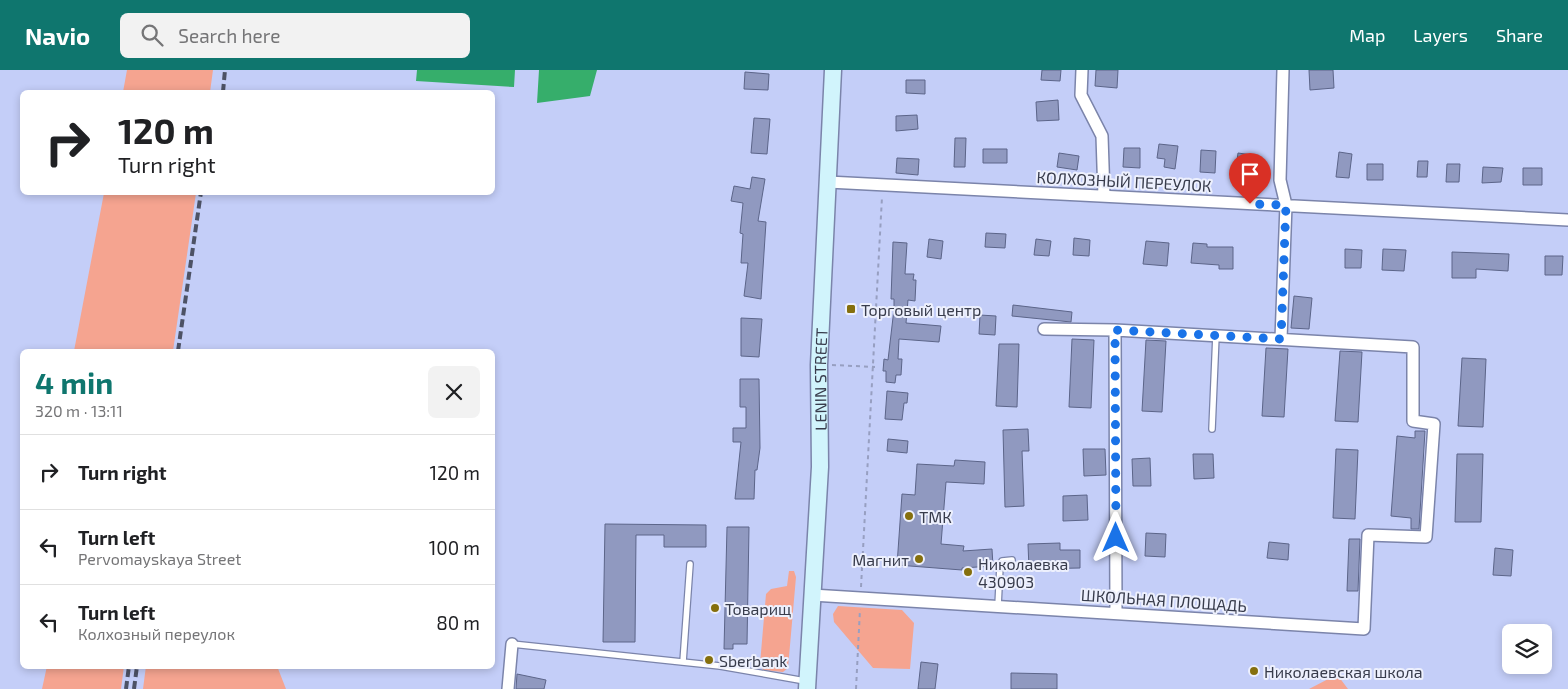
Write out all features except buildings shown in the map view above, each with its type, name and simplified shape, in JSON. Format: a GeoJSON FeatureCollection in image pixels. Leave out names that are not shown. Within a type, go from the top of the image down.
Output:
{"type":"FeatureCollection","features":[{"type":"Feature","properties":{"kind":"main road","name":"LENIN STREET"},"geometry":{"type":"LineString","coordinates":[[807,685],[820,467],[820,364],[833,70]]}},
{"type":"Feature","properties":{"kind":"street"},"geometry":{"type":"LineString","coordinates":[[1082,70],[1081,95],[1102,136],[1104,196]]}},
{"type":"Feature","properties":{"kind":"street"},"geometry":{"type":"LineString","coordinates":[[1044,329],[1115,330],[1281,339],[1286,205],[1280,180],[1283,70]]}},
{"type":"Feature","properties":{"kind":"street","name":"КОЛХОЗНЫЙ ПЕРЕУЛОК"},"geometry":{"type":"LineString","coordinates":[[828,182],[1568,220]]}},
{"type":"Feature","properties":{"kind":"street"},"geometry":{"type":"LineString","coordinates":[[1115,330],[1116,613]]}},
{"type":"Feature","properties":{"kind":"street","name":"ШКОЛЬНАЯ ПЛОЩАДЬ"},"geometry":{"type":"LineString","coordinates":[[812,595],[1364,629],[1368,535],[1426,537],[1434,424],[1412,421],[1412,347],[1281,339]]}},
{"type":"Feature","properties":{"kind":"street"},"geometry":{"type":"LineString","coordinates":[[508,689],[512,644]]}},
{"type":"Feature","properties":{"kind":"lane"},"geometry":{"type":"LineString","coordinates":[[1212,429],[1216,335]]}},
{"type":"Feature","properties":{"kind":"lane"},"geometry":{"type":"LineString","coordinates":[[998,606],[1000,566],[1002,561],[1012,560]]}},
{"type":"Feature","properties":{"kind":"lane"},"geometry":{"type":"LineString","coordinates":[[683,662],[690,564]]}},
{"type":"Feature","properties":{"kind":"lane"},"geometry":{"type":"LineString","coordinates":[[512,644],[683,662],[807,685]]}},
{"type":"Feature","properties":{"kind":"path"},"geometry":{"type":"LineString","coordinates":[[856,689],[883,185]]}},
{"type":"Feature","properties":{"kind":"path"},"geometry":{"type":"LineString","coordinates":[[820,364],[874,367]]}},
{"type":"Feature","properties":{"kind":"shaded area"},"geometry":{"type":"Polygon","coordinates":[[[127,70],[213,70],[210,90],[123,90],[127,70]]]}},
{"type":"Feature","properties":{"kind":"shaded area"},"geometry":{"type":"Polygon","coordinates":[[[417,70],[515,70],[514,87],[416,81],[417,70]]]}},
{"type":"Feature","properties":{"kind":"shaded area"},"geometry":{"type":"Polygon","coordinates":[[[539,70],[597,70],[590,96],[537,103],[539,70]]]}},
{"type":"Feature","properties":{"kind":"shaded area"},"geometry":{"type":"Polygon","coordinates":[[[104,195],[196,195],[173,349],[74,349],[104,195]]]}},
{"type":"Feature","properties":{"kind":"shaded area"},"geometry":{"type":"Polygon","coordinates":[[[789,571],[794,571],[796,577],[788,668],[783,672],[763,670],[760,664],[766,594],[771,589],[787,586],[789,571]]]}},
{"type":"Feature","properties":{"kind":"shaded area"},"geometry":{"type":"Polygon","coordinates":[[[838,606],[902,610],[914,623],[910,669],[873,668],[834,622],[833,614],[838,606]]]}},
{"type":"Feature","properties":{"kind":"shaded area"},"geometry":{"type":"Polygon","coordinates":[[[46,669],[124,669],[121,689],[42,689],[46,669]]]}},
{"type":"Feature","properties":{"kind":"shaded area"},"geometry":{"type":"Polygon","coordinates":[[[146,669],[278,669],[286,689],[143,689],[146,669]]]}},
{"type":"Feature","properties":{"kind":"shaded area"},"geometry":{"type":"Polygon","coordinates":[[[1334,676],[1339,677],[1348,689],[1309,689],[1334,676]]]}},
{"type":"Feature","properties":{"kind":"railway"},"geometry":{"type":"LineString","coordinates":[[223,90],[225,70]]}},
{"type":"Feature","properties":{"kind":"railway"},"geometry":{"type":"LineString","coordinates":[[178,349],[201,195]]}},
{"type":"Feature","properties":{"kind":"railway"},"geometry":{"type":"LineString","coordinates":[[126,689],[129,669]]}},
{"type":"Feature","properties":{"kind":"railway"},"geometry":{"type":"LineString","coordinates":[[134,689],[137,669]]}},
{"type":"Feature","properties":{"kind":"place","name":"Торговый центр"},"geometry":{"type":"Point","coordinates":[851,309]}},
{"type":"Feature","properties":{"kind":"place","name":"ТМК"},"geometry":{"type":"Point","coordinates":[909,516]}},
{"type":"Feature","properties":{"kind":"place","name":"Магнит"},"geometry":{"type":"Point","coordinates":[919,559]}},
{"type":"Feature","properties":{"kind":"place","name":"Николаевка 430903"},"geometry":{"type":"Point","coordinates":[968,572]}},
{"type":"Feature","properties":{"kind":"place","name":"Товарищ"},"geometry":{"type":"Point","coordinates":[715,608]}},
{"type":"Feature","properties":{"kind":"place","name":"Sberbank"},"geometry":{"type":"Point","coordinates":[709,660]}},
{"type":"Feature","properties":{"kind":"place","name":"Николаевская школа"},"geometry":{"type":"Point","coordinates":[1254,671]}},
{"type":"Feature","properties":{"kind":"route"},"geometry":{"type":"LineString","coordinates":[[1116,538],[1115,330],[1281,339],[1286,205],[1250,204]]}}]}
